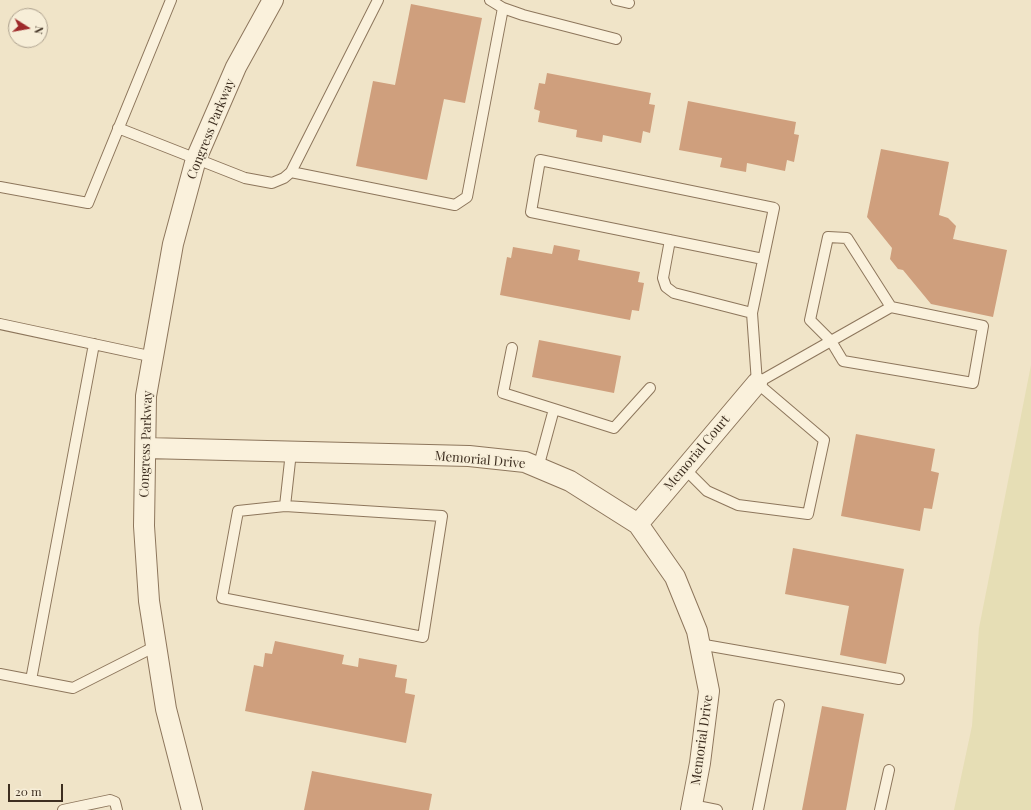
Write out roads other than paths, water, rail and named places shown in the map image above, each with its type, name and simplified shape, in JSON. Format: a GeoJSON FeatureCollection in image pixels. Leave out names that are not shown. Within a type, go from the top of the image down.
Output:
{"type":"FeatureCollection","features":[{"type":"Feature","properties":{"kind":"street","name":"Congress Parkway"},"geometry":{"type":"LineString","coordinates":[[192,810],[166,709],[149,601],[144,526],[146,396],[173,244],[196,159],[236,67],[273,0]]}},
{"type":"Feature","properties":{"kind":"street","name":"Memorial Court"},"geometry":{"type":"LineString","coordinates":[[638,524],[757,383]]}},
{"type":"Feature","properties":{"kind":"street","name":"Memorial Drive"},"geometry":{"type":"LineString","coordinates":[[146,448],[469,456],[524,462],[570,481],[638,524],[675,577],[697,631],[709,691],[700,763],[691,808]]}},
{"type":"Feature","properties":{"kind":"lane"},"geometry":{"type":"LineString","coordinates":[[0,187],[88,203],[171,0]]}},
{"type":"Feature","properties":{"kind":"lane"},"geometry":{"type":"LineString","coordinates":[[118,128],[245,178],[272,183],[284,178],[291,172],[378,0]]}},
{"type":"Feature","properties":{"kind":"lane"},"geometry":{"type":"LineString","coordinates":[[490,0],[503,8],[523,15],[616,39]]}},
{"type":"Feature","properties":{"kind":"lane"},"geometry":{"type":"LineString","coordinates":[[616,0],[629,3]]}},
{"type":"Feature","properties":{"kind":"lane"},"geometry":{"type":"LineString","coordinates":[[291,172],[455,205],[467,197],[503,8]]}},
{"type":"Feature","properties":{"kind":"lane"},"geometry":{"type":"LineString","coordinates":[[685,469],[707,491],[738,505],[808,514],[824,440],[757,383],[752,313],[774,208],[540,160],[531,212],[763,259]]}},
{"type":"Feature","properties":{"kind":"lane"},"geometry":{"type":"LineString","coordinates":[[757,383],[831,340],[891,307],[983,326],[973,383],[843,361],[831,340],[810,320],[828,237],[847,238],[891,307]]}},
{"type":"Feature","properties":{"kind":"lane"},"geometry":{"type":"LineString","coordinates":[[670,240],[663,278],[666,287],[674,293],[752,313]]}},
{"type":"Feature","properties":{"kind":"lane"},"geometry":{"type":"LineString","coordinates":[[5,325],[154,357]]}},
{"type":"Feature","properties":{"kind":"lane"},"geometry":{"type":"LineString","coordinates":[[31,680],[94,344]]}},
{"type":"Feature","properties":{"kind":"lane"},"geometry":{"type":"LineString","coordinates":[[512,348],[503,393],[614,428],[650,388]]}},
{"type":"Feature","properties":{"kind":"lane"},"geometry":{"type":"LineString","coordinates":[[538,468],[554,410]]}},
{"type":"Feature","properties":{"kind":"lane"},"geometry":{"type":"LineString","coordinates":[[285,506],[291,452]]}},
{"type":"Feature","properties":{"kind":"lane"},"geometry":{"type":"LineString","coordinates":[[285,506],[442,516],[423,637],[222,598],[238,511],[285,506]]}},
{"type":"Feature","properties":{"kind":"lane"},"geometry":{"type":"LineString","coordinates":[[699,644],[899,679]]}},
{"type":"Feature","properties":{"kind":"lane"},"geometry":{"type":"LineString","coordinates":[[0,674],[73,688],[156,646]]}},
{"type":"Feature","properties":{"kind":"lane"},"geometry":{"type":"LineString","coordinates":[[758,810],[779,705]]}},
{"type":"Feature","properties":{"kind":"lane"},"geometry":{"type":"LineString","coordinates":[[880,810],[889,770]]}},
{"type":"Feature","properties":{"kind":"lane"},"geometry":{"type":"LineString","coordinates":[[63,810],[110,800],[115,802],[117,810]]}},
{"type":"Feature","properties":{"kind":"lane"},"geometry":{"type":"LineString","coordinates":[[691,808],[717,810]]}}]}
